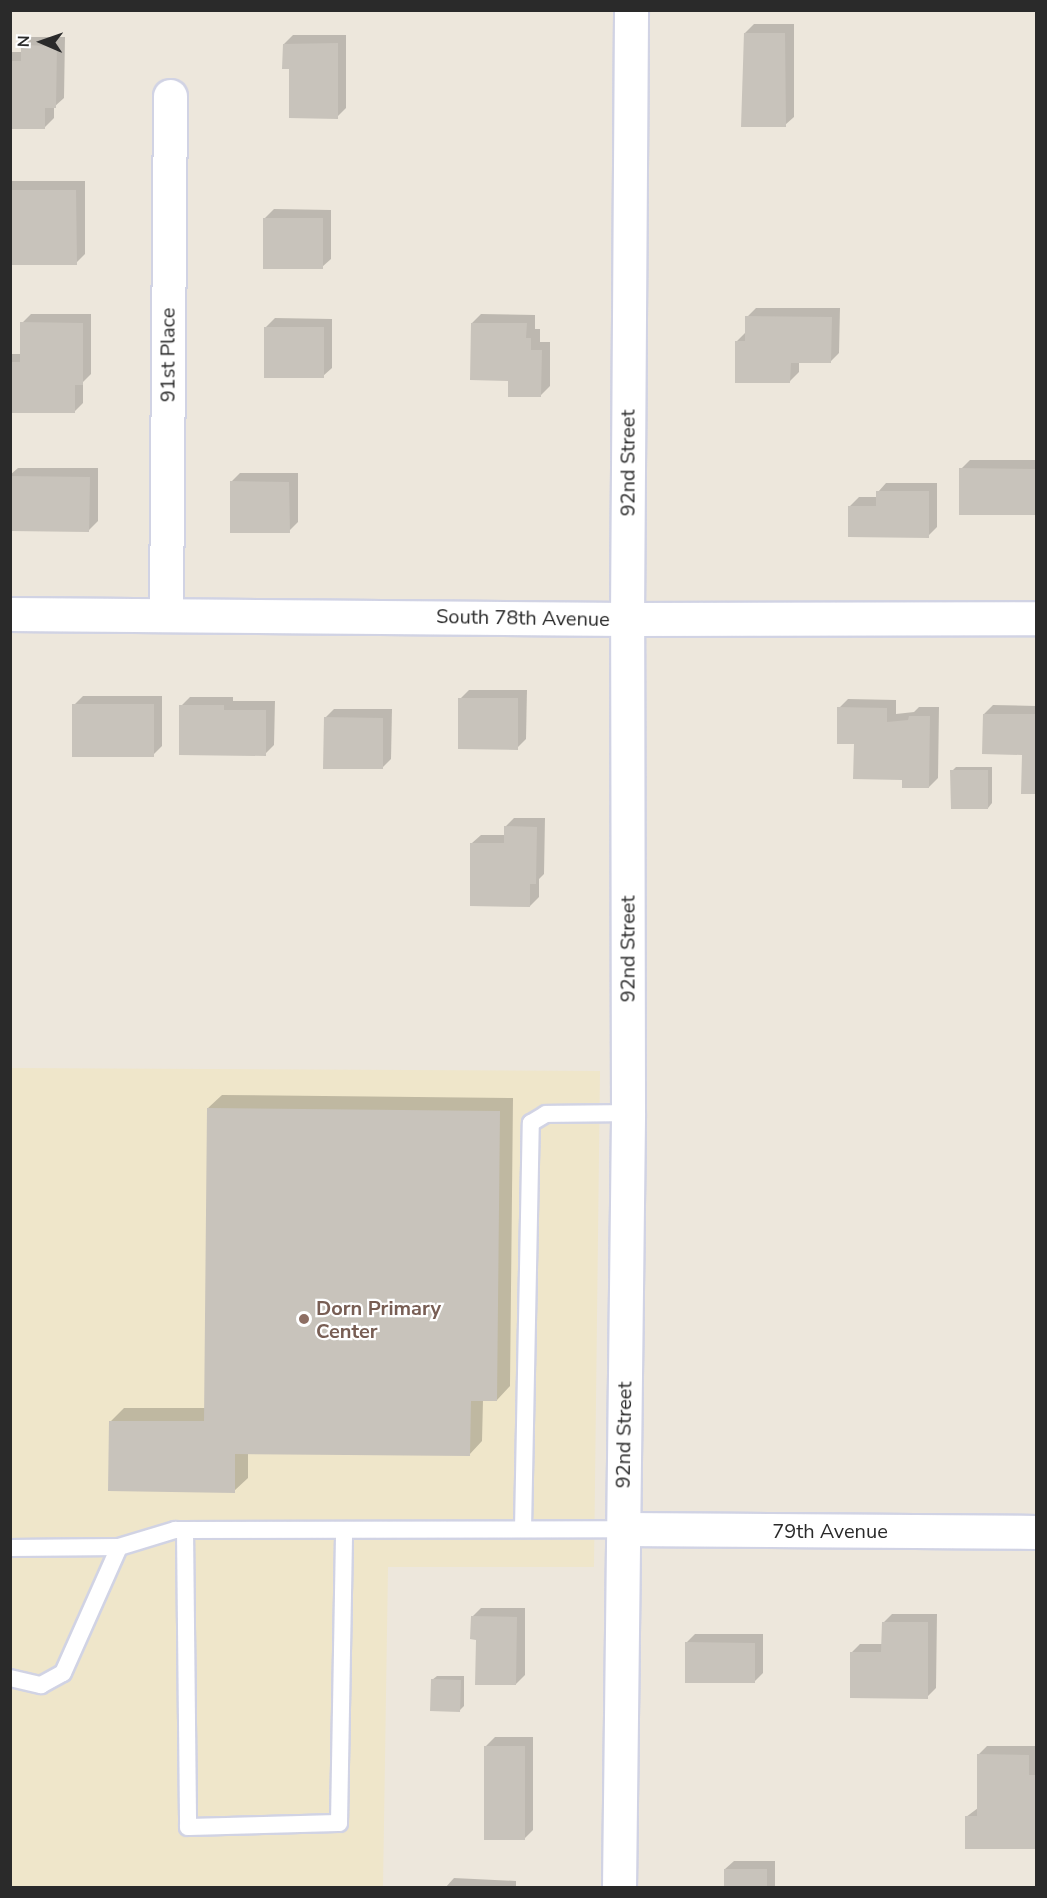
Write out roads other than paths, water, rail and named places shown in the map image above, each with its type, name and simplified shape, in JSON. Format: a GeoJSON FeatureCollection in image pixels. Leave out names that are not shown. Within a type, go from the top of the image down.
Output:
{"type":"FeatureCollection","features":[{"type":"Feature","properties":{"kind":"street","name":"92nd Street"},"geometry":{"type":"LineString","coordinates":[[619,1887],[628,1113],[627,619],[631,10]]}},
{"type":"Feature","properties":{"kind":"street","name":"91st Place"},"geometry":{"type":"LineString","coordinates":[[166,614],[170,96]]}},
{"type":"Feature","properties":{"kind":"street","name":"South 78th Avenue"},"geometry":{"type":"LineString","coordinates":[[10,614],[627,619],[1036,618]]}},
{"type":"Feature","properties":{"kind":"street","name":"79th Avenue"},"geometry":{"type":"LineString","coordinates":[[623,1529],[1036,1532]]}},
{"type":"Feature","properties":{"kind":"lane"},"geometry":{"type":"LineString","coordinates":[[523,1529],[531,1124],[546,1114],[628,1113]]}},
{"type":"Feature","properties":{"kind":"lane"},"geometry":{"type":"LineString","coordinates":[[10,1548],[119,1547],[175,1530],[623,1529]]}},
{"type":"Feature","properties":{"kind":"lane"},"geometry":{"type":"LineString","coordinates":[[185,1530],[188,1827],[339,1823],[344,1530]]}},
{"type":"Feature","properties":{"kind":"lane"},"geometry":{"type":"LineString","coordinates":[[10,1678],[41,1685],[63,1673],[119,1547]]}},
{"type":"Feature","properties":{"kind":"place","name":"Dorn Primary Center"},"geometry":{"type":"Point","coordinates":[304,1319]}}]}
